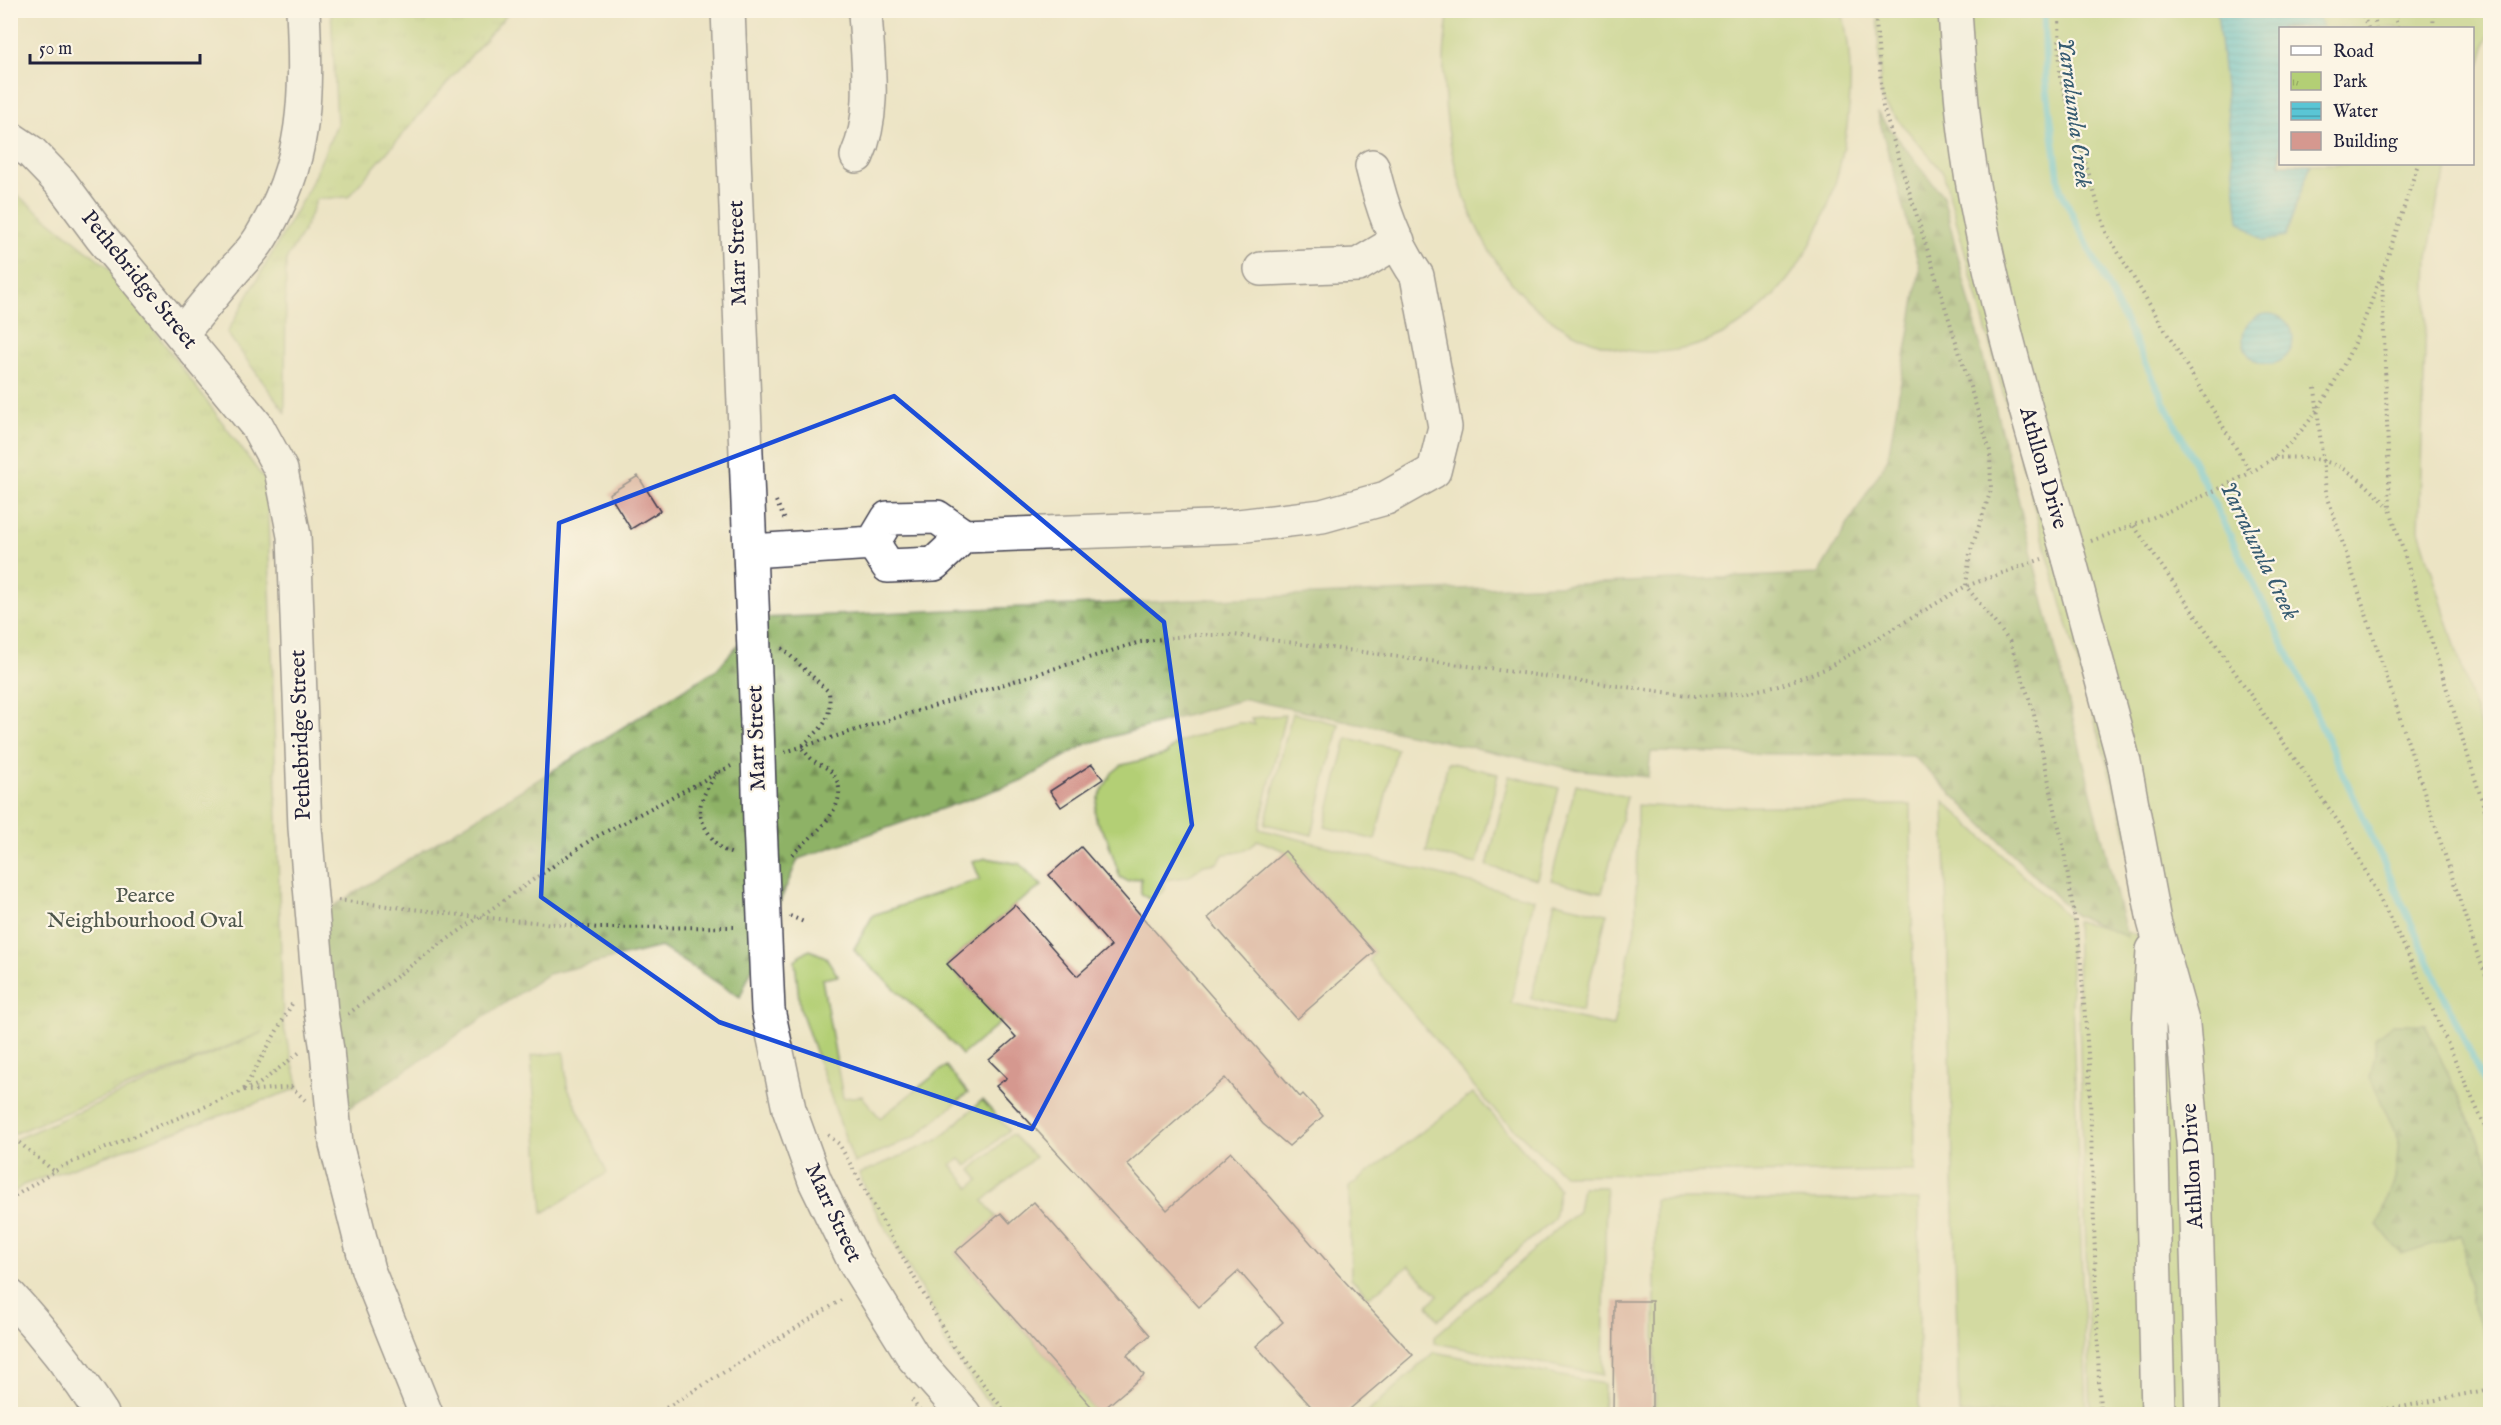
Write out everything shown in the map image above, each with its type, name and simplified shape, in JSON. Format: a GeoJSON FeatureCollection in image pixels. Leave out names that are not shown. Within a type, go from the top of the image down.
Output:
{"type":"FeatureCollection","features":[{"type":"Feature","properties":{"kind":"street"},"geometry":{"type":"LineString","coordinates":[[182,333],[260,239],[289,181],[299,148],[302,121],[305,50],[303,10]]}},
{"type":"Feature","properties":{"kind":"street","name":"Marr Street"},"geometry":{"type":"LineString","coordinates":[[728,10],[768,1010],[789,1109],[815,1181],[855,1263],[914,1358],[964,1414]]}},
{"type":"Feature","properties":{"kind":"street"},"geometry":{"type":"LineString","coordinates":[[857,156],[864,141],[869,117],[866,10]]}},
{"type":"Feature","properties":{"kind":"street","name":"Athllon Drive"},"geometry":{"type":"LineString","coordinates":[[1955,10],[1961,108],[1974,194],[1991,279],[2124,762],[2154,921],[2182,1024],[2194,1152],[2202,1414]]}},
{"type":"Feature","properties":{"kind":"street","name":"Pethebridge Street"},"geometry":{"type":"LineString","coordinates":[[10,138],[31,152],[61,183],[101,237],[257,426],[281,470],[294,537],[305,828],[318,1011],[316,1049],[336,1144],[368,1270],[426,1414]]}},
{"type":"Feature","properties":{"kind":"street"},"geometry":{"type":"LineString","coordinates":[[873,543],[888,518],[937,517],[964,536],[1238,526],[1322,516],[1386,498],[1434,471],[1445,427],[1418,276],[1382,207],[1372,166]]}},
{"type":"Feature","properties":{"kind":"street"},"geometry":{"type":"LineString","coordinates":[[1261,269],[1358,265],[1398,241]]}},
{"type":"Feature","properties":{"kind":"street"},"geometry":{"type":"LineString","coordinates":[[873,543],[888,566],[934,564],[964,536]]}},
{"type":"Feature","properties":{"kind":"street"},"geometry":{"type":"LineString","coordinates":[[750,551],[873,543]]}},
{"type":"Feature","properties":{"kind":"street","name":"Athllon Drive"},"geometry":{"type":"LineString","coordinates":[[2154,921],[2149,1026],[2158,1414]]}},
{"type":"Feature","properties":{"kind":"street"},"geometry":{"type":"LineString","coordinates":[[10,1296],[35,1323],[102,1414]]}},
{"type":"Feature","properties":{"kind":"path"},"geometry":{"type":"LineString","coordinates":[[1875,10],[1882,107],[1990,451],[1991,490],[1970,553],[1966,586],[2010,642],[2033,710],[2065,856],[2080,953],[2089,1066],[2100,1414]]}},
{"type":"Feature","properties":{"kind":"path"},"geometry":{"type":"LineString","coordinates":[[2059,10],[2060,77],[2106,232],[2251,473]]}},
{"type":"Feature","properties":{"kind":"path"},"geometry":{"type":"LineString","coordinates":[[2361,10],[2368,27]]}},
{"type":"Feature","properties":{"kind":"path"},"geometry":{"type":"LineString","coordinates":[[2373,10],[2376,27]]}},
{"type":"Feature","properties":{"kind":"path"},"geometry":{"type":"LineString","coordinates":[[2398,27],[2395,18],[2402,10]]}},
{"type":"Feature","properties":{"kind":"path"},"geometry":{"type":"LineString","coordinates":[[2433,27],[2434,10]]}},
{"type":"Feature","properties":{"kind":"path"},"geometry":{"type":"LineString","coordinates":[[2192,502],[2251,473],[2274,458],[2325,400],[2348,355],[2382,273],[2418,165]]}},
{"type":"Feature","properties":{"kind":"path"},"geometry":{"type":"LineString","coordinates":[[2382,273],[2390,509],[2490,826]]}},
{"type":"Feature","properties":{"kind":"path"},"geometry":{"type":"LineString","coordinates":[[2315,388],[2329,503],[2477,953],[2490,985]]}},
{"type":"Feature","properties":{"kind":"path"},"geometry":{"type":"LineString","coordinates":[[2274,458],[2322,459],[2333,462],[2362,480],[2390,509]]}},
{"type":"Feature","properties":{"kind":"path"},"geometry":{"type":"LineString","coordinates":[[2134,526],[2346,833],[2406,950],[2490,1138]]}},
{"type":"Feature","properties":{"kind":"path"},"geometry":{"type":"LineString","coordinates":[[780,753],[1140,642],[1191,635],[1234,635],[1694,696],[1738,694],[1778,686],[1825,669],[1966,586]]}},
{"type":"Feature","properties":{"kind":"path"},"geometry":{"type":"LineString","coordinates":[[777,644],[829,692],[830,711],[821,728],[801,747]]}},
{"type":"Feature","properties":{"kind":"path"},"geometry":{"type":"LineString","coordinates":[[787,849],[787,859],[829,817],[839,800],[840,788],[833,773],[812,759],[801,747]]}},
{"type":"Feature","properties":{"kind":"path"},"geometry":{"type":"LineString","coordinates":[[243,1091],[318,1011],[422,957],[592,839],[718,771],[737,764]]}},
{"type":"Feature","properties":{"kind":"path"},"geometry":{"type":"LineString","coordinates":[[718,771],[700,804],[699,814],[702,824],[719,849],[734,855],[733,845]]}},
{"type":"Feature","properties":{"kind":"path"},"geometry":{"type":"LineString","coordinates":[[331,899],[478,917],[599,928],[739,927]]}},
{"type":"Feature","properties":{"kind":"path"},"geometry":{"type":"LineString","coordinates":[[790,923],[790,915],[804,922]]}},
{"type":"Feature","properties":{"kind":"path"},"geometry":{"type":"LineString","coordinates":[[10,1199],[55,1172],[259,1084],[316,1049]]}},
{"type":"Feature","properties":{"kind":"path"},"geometry":{"type":"LineString","coordinates":[[243,1091],[291,1087]]}},
{"type":"Feature","properties":{"kind":"path"},"geometry":{"type":"LineString","coordinates":[[825,1133],[839,1144],[953,1346],[1007,1414]]}},
{"type":"Feature","properties":{"kind":"path"},"geometry":{"type":"LineString","coordinates":[[10,1135],[55,1172]]}},
{"type":"Feature","properties":{"kind":"path"},"geometry":{"type":"LineString","coordinates":[[656,1414],[843,1299]]}},
{"type":"Feature","properties":{"kind":"path"},"geometry":{"type":"LineString","coordinates":[[2340,1414],[2402,1407],[2490,1389]]}},
{"type":"Feature","properties":{"kind":"highlighted area"},"geometry":{"type":"Polygon","coordinates":[[[894,396],[1164,622],[1192,825],[1032,1129],[719,1022],[541,897],[559,523],[894,396]]]}},
{"type":"Feature","properties":{"kind":"green space"},"geometry":{"type":"Polygon","coordinates":[[[331,11],[510,11],[348,197],[317,199],[303,232],[286,260],[285,412],[227,333],[309,188],[337,124],[331,11]]]}},
{"type":"Feature","properties":{"kind":"green space"},"geometry":{"type":"Polygon","coordinates":[[[1449,11],[1842,11],[1847,33],[1850,80],[1843,149],[1825,214],[1796,269],[1769,301],[1736,327],[1708,341],[1678,350],[1647,352],[1615,348],[1566,329],[1526,299],[1495,260],[1471,214],[1455,163],[1446,111],[1444,60],[1449,11]]]}},
{"type":"Feature","properties":{"kind":"green space"},"geometry":{"type":"Polygon","coordinates":[[[1877,11],[2490,11],[2490,30],[2474,85],[2474,27],[2279,27],[2279,165],[2449,165],[2438,197],[2428,258],[2419,530],[2490,758],[2490,1414],[2091,1414],[2076,921],[2147,937],[2124,824],[1943,172],[1881,100],[1877,11]]]}},
{"type":"Feature","properties":{"kind":"green space"},"geometry":{"type":"Polygon","coordinates":[[[1877,112],[1943,196],[2127,937],[2075,915],[1913,756],[1651,752],[1648,777],[1572,769],[1245,699],[1086,744],[1024,780],[798,859],[740,997],[661,947],[548,974],[345,1111],[319,915],[717,669],[761,618],[1818,574],[1888,458],[1920,269],[1877,112]]]}},
{"type":"Feature","properties":{"kind":"green space","name":"Pearce Neighbourhood Oval"},"geometry":{"type":"Polygon","coordinates":[[[11,190],[107,266],[267,483],[283,1024],[299,1088],[23,1185],[11,1195],[11,1141],[263,1032],[11,1135],[11,190]]]}},
{"type":"Feature","properties":{"kind":"green space"},"geometry":{"type":"Polygon","coordinates":[[[1292,713],[1339,724],[1312,835],[1265,824],[1292,713]]]}},
{"type":"Feature","properties":{"kind":"green space"},"geometry":{"type":"Polygon","coordinates":[[[1285,715],[1259,829],[1534,899],[1511,1003],[1613,1026],[1636,924],[1637,805],[1669,807],[1911,805],[1915,1171],[1564,1175],[1493,1109],[1369,961],[1374,952],[1285,851],[1257,840],[1247,849],[1224,854],[1217,863],[1204,865],[1187,877],[1164,880],[1165,890],[1151,900],[1141,894],[1141,878],[1127,881],[1120,877],[1107,838],[1096,821],[1095,811],[1098,798],[1112,773],[1122,765],[1168,754],[1167,752],[1177,743],[1214,730],[1239,723],[1255,725],[1251,718],[1285,715]]]}},
{"type":"Feature","properties":{"kind":"green space"},"geometry":{"type":"Polygon","coordinates":[[[1347,738],[1397,749],[1375,840],[1325,827],[1347,738]]]}},
{"type":"Feature","properties":{"kind":"green space"},"geometry":{"type":"Polygon","coordinates":[[[1448,762],[1498,774],[1477,864],[1426,852],[1448,762]]]}},
{"type":"Feature","properties":{"kind":"green space"},"geometry":{"type":"Polygon","coordinates":[[[1509,776],[1559,788],[1537,879],[1487,866],[1509,776]]]}},
{"type":"Feature","properties":{"kind":"green space"},"geometry":{"type":"Polygon","coordinates":[[[1576,784],[1627,797],[1602,893],[1551,880],[1576,784]]]}},
{"type":"Feature","properties":{"kind":"green space"},"geometry":{"type":"Polygon","coordinates":[[[1944,801],[2069,918],[2087,1414],[1959,1414],[1944,801]]]}},
{"type":"Feature","properties":{"kind":"green space"},"geometry":{"type":"Polygon","coordinates":[[[986,858],[1020,864],[1042,886],[1015,905],[947,964],[1001,1022],[962,1055],[939,1029],[854,949],[873,915],[980,879],[973,862],[986,858]]]}},
{"type":"Feature","properties":{"kind":"green space"},"geometry":{"type":"Polygon","coordinates":[[[1555,902],[1607,914],[1582,1011],[1531,998],[1555,902]]]}},
{"type":"Feature","properties":{"kind":"green space"},"geometry":{"type":"Polygon","coordinates":[[[810,950],[826,957],[838,976],[822,979],[843,1098],[862,1096],[880,1118],[946,1066],[968,1093],[915,1137],[854,1163],[800,1008],[795,961],[801,954],[810,950]]]}},
{"type":"Feature","properties":{"kind":"green space"},"geometry":{"type":"Polygon","coordinates":[[[2393,1024],[2425,1024],[2490,1166],[2490,1347],[2473,1308],[2461,1235],[2401,1254],[2378,1225],[2395,1179],[2399,1140],[2370,1078],[2375,1055],[2375,1038],[2393,1024]]]}},
{"type":"Feature","properties":{"kind":"green space"},"geometry":{"type":"Polygon","coordinates":[[[564,1052],[567,1086],[607,1173],[543,1213],[531,1056],[564,1052]]]}},
{"type":"Feature","properties":{"kind":"green space"},"geometry":{"type":"Polygon","coordinates":[[[1473,1093],[1559,1189],[1554,1219],[1438,1320],[1428,1305],[1438,1295],[1409,1266],[1369,1297],[1351,1278],[1349,1187],[1473,1093]]]}},
{"type":"Feature","properties":{"kind":"green space"},"geometry":{"type":"Polygon","coordinates":[[[982,1100],[1009,1130],[967,1166],[960,1159],[951,1165],[970,1188],[979,1180],[971,1170],[1012,1134],[1035,1157],[983,1201],[996,1217],[955,1253],[1098,1414],[1001,1414],[983,1396],[945,1343],[934,1311],[874,1208],[859,1174],[938,1140],[982,1100]]]}},
{"type":"Feature","properties":{"kind":"green space"},"geometry":{"type":"Polygon","coordinates":[[[1582,1187],[1606,1187],[1603,1375],[1434,1343],[1434,1337],[1578,1211],[1582,1187]]]}},
{"type":"Feature","properties":{"kind":"green space"},"geometry":{"type":"Polygon","coordinates":[[[1655,1199],[1919,1200],[1919,1414],[1655,1414],[1655,1199]]]}},
{"type":"Feature","properties":{"kind":"green space"},"geometry":{"type":"Polygon","coordinates":[[[1434,1352],[1604,1384],[1603,1414],[1366,1414],[1434,1352]]]}},
{"type":"Feature","properties":{"kind":"water"},"geometry":{"type":"Polygon","coordinates":[[[2217,11],[2316,11],[2323,27],[2279,27],[2279,165],[2311,165],[2285,237],[2264,241],[2239,221],[2217,11]]]}},
{"type":"Feature","properties":{"kind":"water"},"geometry":{"type":"Polygon","coordinates":[[[2268,314],[2277,316],[2288,325],[2293,339],[2291,348],[2282,359],[2268,364],[2259,362],[2248,353],[2243,339],[2245,330],[2254,319],[2268,314]]]}},
{"type":"Feature","properties":{"kind":"building"},"geometry":{"type":"Polygon","coordinates":[[[638,476],[660,511],[631,529],[609,494],[638,476]]]}},
{"type":"Feature","properties":{"kind":"building"},"geometry":{"type":"Polygon","coordinates":[[[1092,764],[1103,779],[1061,807],[1050,791],[1092,764]]]}},
{"type":"Feature","properties":{"kind":"building"},"geometry":{"type":"Polygon","coordinates":[[[1081,847],[1300,1097],[1303,1094],[1323,1116],[1289,1146],[1263,1124],[1225,1078],[1127,1164],[1167,1210],[1231,1152],[1413,1355],[1344,1414],[1318,1414],[1256,1346],[1283,1322],[1239,1271],[1199,1307],[996,1086],[1007,1078],[989,1060],[1016,1037],[947,964],[1015,905],[1077,976],[1111,946],[1049,875],[1081,847]]]}},
{"type":"Feature","properties":{"kind":"building"},"geometry":{"type":"Polygon","coordinates":[[[1285,851],[1374,952],[1297,1019],[1208,918],[1285,851]]]}},
{"type":"Feature","properties":{"kind":"building"},"geometry":{"type":"Polygon","coordinates":[[[1034,1202],[1150,1335],[1127,1355],[1144,1375],[1098,1414],[955,1252],[1001,1213],[1010,1223],[1034,1202]]]}},
{"type":"Feature","properties":{"kind":"building"},"geometry":{"type":"Polygon","coordinates":[[[1614,1301],[1652,1301],[1652,1414],[1613,1414],[1614,1301]]]}},
{"type":"Feature","properties":{"kind":"waterway","name":"Yarralumla Creek"},"geometry":{"type":"LineString","coordinates":[[2044,10],[2046,81],[2060,189],[2294,666],[2490,1096]]}}]}
